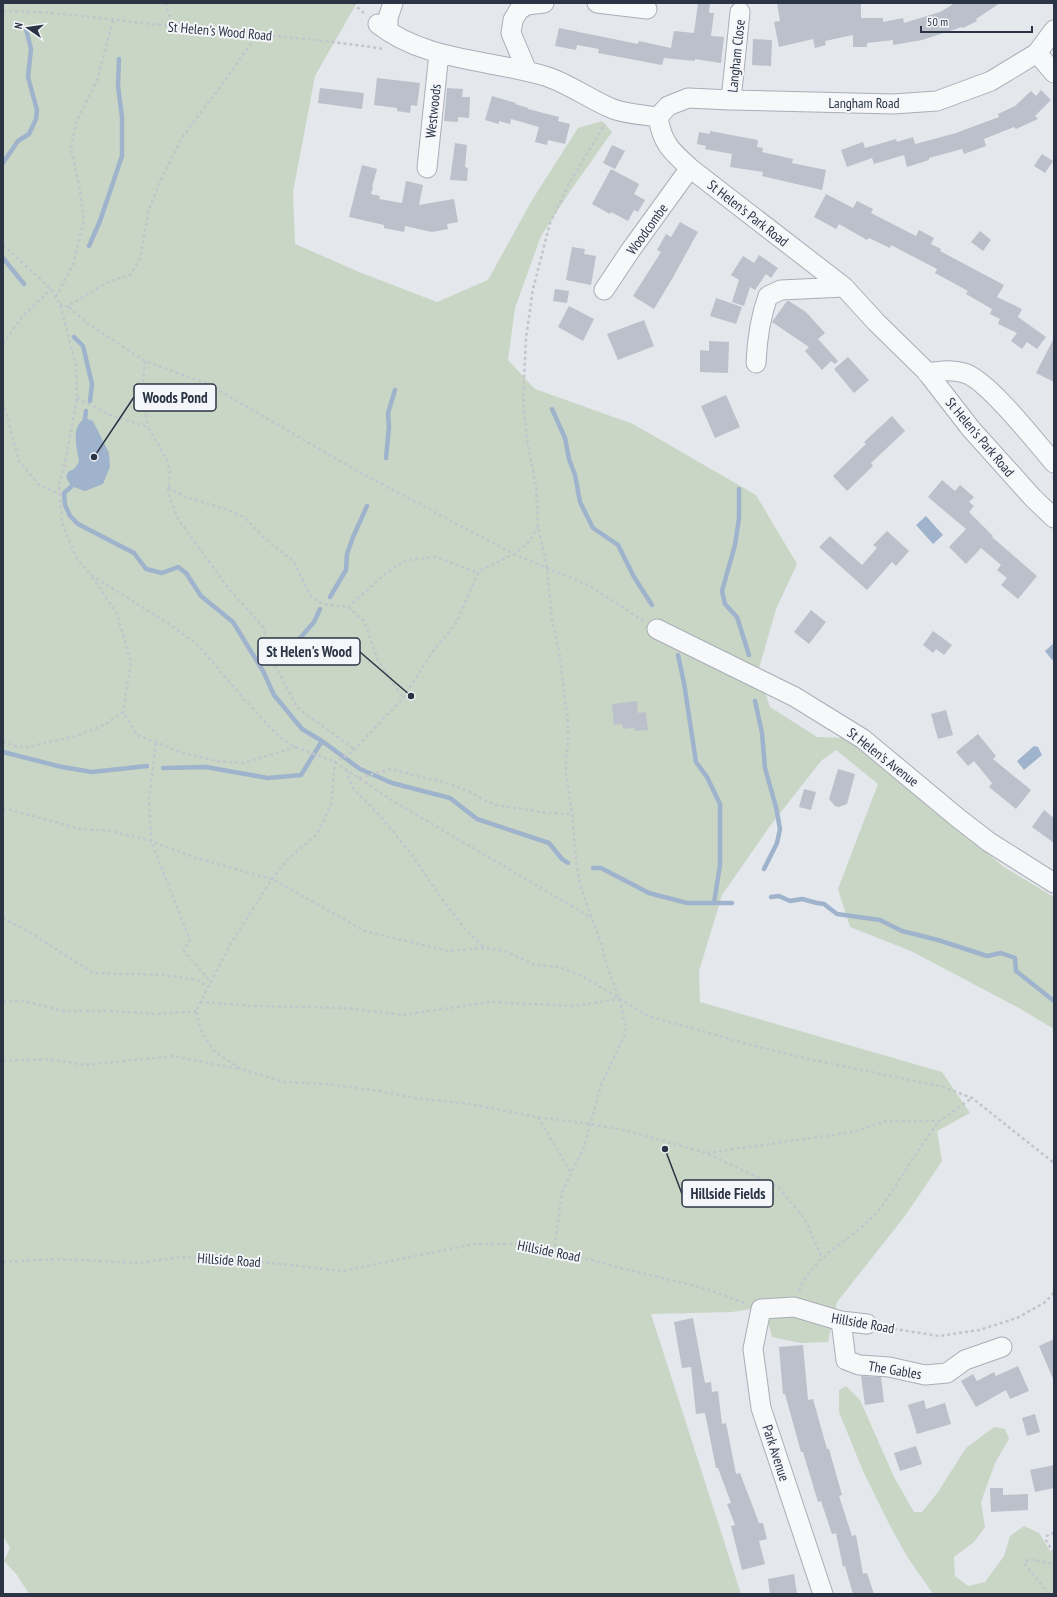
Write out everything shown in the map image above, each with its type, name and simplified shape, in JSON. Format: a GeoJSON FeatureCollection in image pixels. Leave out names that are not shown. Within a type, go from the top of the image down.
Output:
{"type":"FeatureCollection","features":[{"type":"Feature","properties":{"kind":"street"},"geometry":{"type":"LineString","coordinates":[[392,3],[388,18],[383,27],[412,44],[439,53],[527,71],[550,78],[614,109],[658,117]]}},
{"type":"Feature","properties":{"kind":"street"},"geometry":{"type":"LineString","coordinates":[[527,71],[511,33],[513,20],[519,10],[527,5],[544,3]]}},
{"type":"Feature","properties":{"kind":"street"},"geometry":{"type":"LineString","coordinates":[[597,3],[647,9]]}},
{"type":"Feature","properties":{"kind":"street","name":"Langham Close"},"geometry":{"type":"LineString","coordinates":[[731,100],[740,12]]}},
{"type":"Feature","properties":{"kind":"street","name":"Langham Road"},"geometry":{"type":"LineString","coordinates":[[658,117],[668,106],[688,98],[893,104],[936,101],[991,81],[1037,53],[1054,30]]}},
{"type":"Feature","properties":{"kind":"street","name":"Westwoods"},"geometry":{"type":"LineString","coordinates":[[427,168],[439,53]]}},
{"type":"Feature","properties":{"kind":"street"},"geometry":{"type":"LineString","coordinates":[[1037,53],[1054,73]]}},
{"type":"Feature","properties":{"kind":"street","name":"St Helen's Park Road"},"geometry":{"type":"LineString","coordinates":[[658,117],[660,132],[670,150],[690,168],[844,287],[876,322],[928,373],[970,429],[1033,498],[1054,518]]}},
{"type":"Feature","properties":{"kind":"street","name":"Woodcombe"},"geometry":{"type":"LineString","coordinates":[[604,290],[630,251],[690,168]]}},
{"type":"Feature","properties":{"kind":"street"},"geometry":{"type":"LineString","coordinates":[[756,363],[757,342],[768,296],[781,290],[844,287]]}},
{"type":"Feature","properties":{"kind":"street"},"geometry":{"type":"LineString","coordinates":[[928,373],[947,370],[965,373],[987,388],[1054,463]]}},
{"type":"Feature","properties":{"kind":"street","name":"St Helen's Avenue"},"geometry":{"type":"LineString","coordinates":[[657,628],[795,697],[864,739],[989,842],[1054,883]]}},
{"type":"Feature","properties":{"kind":"street","name":"Hillside Road"},"geometry":{"type":"LineString","coordinates":[[761,1309],[794,1307],[841,1321],[867,1324]]}},
{"type":"Feature","properties":{"kind":"street","name":"Park Avenue"},"geometry":{"type":"LineString","coordinates":[[761,1309],[753,1349],[761,1408],[823,1594]]}},
{"type":"Feature","properties":{"kind":"street","name":"The Gables"},"geometry":{"type":"LineString","coordinates":[[841,1321],[846,1360],[859,1365],[889,1367],[925,1375],[947,1373],[966,1360],[1002,1347]]}},
{"type":"Feature","properties":{"kind":"path"},"geometry":{"type":"LineString","coordinates":[[165,3],[173,26]]}},
{"type":"Feature","properties":{"kind":"path","name":"St Helen's Wood Road"},"geometry":{"type":"LineString","coordinates":[[3,11],[25,11],[257,34],[391,50]]}},
{"type":"Feature","properties":{"kind":"path"},"geometry":{"type":"LineString","coordinates":[[56,297],[74,262],[84,219],[79,185],[71,148],[76,123],[98,78],[113,20]]}},
{"type":"Feature","properties":{"kind":"path"},"geometry":{"type":"LineString","coordinates":[[69,307],[71,304],[110,281],[130,275],[140,259],[149,210],[162,177],[183,136],[224,82],[257,34]]}},
{"type":"Feature","properties":{"kind":"path"},"geometry":{"type":"LineString","coordinates":[[554,1252],[562,1192],[584,1147],[601,1085],[626,1032],[620,999],[608,969],[582,891],[577,869],[572,814],[566,773],[568,722],[559,651],[552,620],[547,568],[538,526],[536,486],[527,440],[523,398],[526,338],[533,289],[550,223],[570,182],[614,109]]}},
{"type":"Feature","properties":{"kind":"path"},"geometry":{"type":"LineString","coordinates":[[3,245],[52,289],[60,304],[76,366],[77,398],[64,468],[59,484],[62,523],[77,559],[91,575],[117,614],[131,662],[123,712],[137,735],[190,754],[218,761],[243,763],[296,747]]}},
{"type":"Feature","properties":{"kind":"path"},"geometry":{"type":"LineString","coordinates":[[3,344],[22,317],[52,289]]}},
{"type":"Feature","properties":{"kind":"path"},"geometry":{"type":"LineString","coordinates":[[60,304],[69,307],[87,323],[145,361],[208,384],[357,471],[514,554],[588,585],[657,628]]}},
{"type":"Feature","properties":{"kind":"path"},"geometry":{"type":"LineString","coordinates":[[145,361],[142,391],[148,427],[167,460],[170,472],[168,492],[178,519],[229,589],[263,627],[275,666],[298,708],[353,750]]}},
{"type":"Feature","properties":{"kind":"path"},"geometry":{"type":"LineString","coordinates":[[77,398],[110,415],[148,427]]}},
{"type":"Feature","properties":{"kind":"path"},"geometry":{"type":"LineString","coordinates":[[3,402],[19,461],[39,485],[60,494]]}},
{"type":"Feature","properties":{"kind":"path"},"geometry":{"type":"LineString","coordinates":[[168,487],[185,497],[244,517],[263,537],[294,562],[311,597],[323,604],[348,607],[364,621],[378,660],[403,698]]}},
{"type":"Feature","properties":{"kind":"path"},"geometry":{"type":"LineString","coordinates":[[335,762],[353,750],[403,698],[434,650],[455,625],[478,573],[514,554],[530,541],[538,526]]}},
{"type":"Feature","properties":{"kind":"path"},"geometry":{"type":"LineString","coordinates":[[348,607],[384,575],[406,560],[436,557],[478,573]]}},
{"type":"Feature","properties":{"kind":"path"},"geometry":{"type":"LineString","coordinates":[[91,575],[166,622],[197,644],[280,738],[296,747],[335,762],[393,801],[592,918]]}},
{"type":"Feature","properties":{"kind":"path"},"geometry":{"type":"LineString","coordinates":[[3,741],[13,746],[28,747],[76,736],[104,725],[123,712]]}},
{"type":"Feature","properties":{"kind":"path"},"geometry":{"type":"LineString","coordinates":[[156,742],[149,798],[151,841],[190,940],[184,951],[211,982]]}},
{"type":"Feature","properties":{"kind":"path"},"geometry":{"type":"LineString","coordinates":[[241,1069],[214,1051],[201,1031],[196,1011],[231,943],[272,878],[286,861],[317,834],[331,805],[335,762]]}},
{"type":"Feature","properties":{"kind":"path"},"geometry":{"type":"LineString","coordinates":[[359,778],[390,769],[450,784],[496,805],[548,813],[572,814]]}},
{"type":"Feature","properties":{"kind":"path"},"geometry":{"type":"LineString","coordinates":[[346,770],[352,787],[383,819],[412,855],[442,899],[466,930],[485,948]]}},
{"type":"Feature","properties":{"kind":"path"},"geometry":{"type":"LineString","coordinates":[[3,808],[81,829],[110,831],[151,841],[196,858],[272,878],[365,931],[447,950],[485,948],[505,951],[535,965],[560,967],[584,977],[648,1016],[748,1044],[809,1059],[943,1087],[972,1098],[1054,1163]]}},
{"type":"Feature","properties":{"kind":"path"},"geometry":{"type":"LineString","coordinates":[[3,918],[31,933],[93,973],[164,976],[198,980],[208,987]]}},
{"type":"Feature","properties":{"kind":"path"},"geometry":{"type":"LineString","coordinates":[[200,1002],[255,1006],[346,1008],[402,1015],[490,1002],[573,1006],[620,999]]}},
{"type":"Feature","properties":{"kind":"path"},"geometry":{"type":"LineString","coordinates":[[3,1001],[23,1001],[63,1012],[109,1011],[158,1014],[196,1011]]}},
{"type":"Feature","properties":{"kind":"path"},"geometry":{"type":"LineString","coordinates":[[3,1061],[48,1059],[85,1065],[173,1056],[241,1069],[284,1082],[328,1084],[380,1091],[414,1098],[470,1104],[628,1131],[706,1153],[778,1187],[805,1219],[822,1258]]}},
{"type":"Feature","properties":{"kind":"path"},"geometry":{"type":"LineString","coordinates":[[794,1307],[803,1282],[822,1258],[863,1226],[880,1209],[918,1150],[940,1121],[972,1098]]}},
{"type":"Feature","properties":{"kind":"path"},"geometry":{"type":"LineString","coordinates":[[537,1116],[571,1174]]}},
{"type":"Feature","properties":{"kind":"path"},"geometry":{"type":"LineString","coordinates":[[706,1153],[853,1132],[886,1121],[940,1121]]}},
{"type":"Feature","properties":{"kind":"path","name":"Hillside Road"},"geometry":{"type":"LineString","coordinates":[[3,1262],[57,1259],[139,1263],[181,1257],[262,1262],[343,1271],[474,1244],[522,1244],[707,1289],[761,1309]]}},
{"type":"Feature","properties":{"kind":"path","name":"Hillside Road"},"geometry":{"type":"LineString","coordinates":[[867,1324],[939,1336],[979,1330],[1017,1318],[1044,1303],[1054,1293]]}},
{"type":"Feature","properties":{"kind":"path"},"geometry":{"type":"LineString","coordinates":[[1054,1534],[1051,1533],[1047,1536],[1046,1540],[1054,1554]]}},
{"type":"Feature","properties":{"kind":"path"},"geometry":{"type":"LineString","coordinates":[[1049,1594],[1024,1563],[1029,1559],[1054,1564]]}},
{"type":"Feature","properties":{"kind":"green space"},"geometry":{"type":"Polygon","coordinates":[[[3,3],[351,3],[355,6],[315,76],[293,192],[295,244],[359,272],[437,302],[488,280],[532,200],[578,128],[602,121],[612,132],[541,236],[515,308],[508,360],[535,389],[633,424],[756,495],[797,564],[776,609],[758,672],[770,707],[817,737],[848,738],[1004,867],[1054,897],[1054,1029],[1019,1008],[911,951],[850,927],[838,889],[878,784],[836,750],[821,761],[770,826],[722,895],[699,971],[700,1002],[942,1072],[970,1113],[937,1131],[942,1161],[905,1216],[837,1302],[828,1342],[800,1343],[772,1337],[764,1307],[732,1312],[651,1314],[741,1594],[29,1594],[17,1575],[4,1561],[10,1548],[3,1536],[3,3]]]}},
{"type":"Feature","properties":{"kind":"green space"},"geometry":{"type":"Polygon","coordinates":[[[846,1386],[860,1400],[894,1477],[914,1512],[922,1512],[938,1492],[966,1448],[994,1427],[1005,1429],[1009,1439],[995,1463],[981,1502],[985,1527],[974,1542],[954,1557],[955,1576],[968,1586],[985,1582],[1004,1556],[1010,1536],[1024,1526],[1039,1533],[1054,1557],[1054,1594],[933,1594],[908,1558],[889,1524],[863,1471],[839,1412],[839,1390],[846,1386]]]}},
{"type":"Feature","properties":{"kind":"water"},"geometry":{"type":"Polygon","coordinates":[[[85,418],[93,421],[109,453],[110,467],[103,484],[85,491],[71,486],[66,477],[68,472],[74,469],[79,462],[76,432],[80,422],[85,418]]]}},
{"type":"Feature","properties":{"kind":"water"},"geometry":{"type":"Polygon","coordinates":[[[926,516],[943,535],[933,544],[916,525],[926,516]]]}},
{"type":"Feature","properties":{"kind":"water"},"geometry":{"type":"Polygon","coordinates":[[[1054,643],[1054,659],[1052,660],[1045,651],[1054,643]]]}},
{"type":"Feature","properties":{"kind":"water"},"geometry":{"type":"Polygon","coordinates":[[[1034,746],[1038,747],[1042,755],[1024,770],[1017,761],[1034,746]]]}},
{"type":"Feature","properties":{"kind":"building"},"geometry":{"type":"Polygon","coordinates":[[[698,3],[710,3],[709,13],[714,13],[711,36],[724,37],[721,63],[695,59],[695,61],[664,58],[662,65],[598,53],[599,49],[577,45],[576,50],[555,46],[559,28],[638,44],[639,41],[671,48],[674,31],[694,33],[698,3]]]}},
{"type":"Feature","properties":{"kind":"building"},"geometry":{"type":"Polygon","coordinates":[[[777,3],[861,3],[861,18],[883,18],[883,22],[903,18],[904,23],[940,12],[955,3],[1000,3],[976,19],[977,21],[963,28],[962,27],[922,40],[893,45],[893,40],[867,43],[867,47],[853,47],[853,35],[825,41],[826,45],[815,48],[813,39],[779,47],[774,22],[780,21],[777,3]]]}},
{"type":"Feature","properties":{"kind":"building"},"geometry":{"type":"Polygon","coordinates":[[[753,39],[772,40],[771,66],[752,65],[753,39]]]}},
{"type":"Feature","properties":{"kind":"building"},"geometry":{"type":"Polygon","coordinates":[[[377,78],[420,83],[417,106],[411,105],[410,113],[397,111],[397,108],[374,105],[377,78]]]}},
{"type":"Feature","properties":{"kind":"building"},"geometry":{"type":"Polygon","coordinates":[[[320,88],[364,93],[362,109],[318,103],[320,88]]]}},
{"type":"Feature","properties":{"kind":"building"},"geometry":{"type":"Polygon","coordinates":[[[447,88],[463,89],[462,97],[470,97],[469,118],[458,117],[458,122],[444,121],[447,88]]]}},
{"type":"Feature","properties":{"kind":"building"},"geometry":{"type":"Polygon","coordinates":[[[1041,90],[1051,100],[1035,116],[1038,119],[1016,129],[1014,127],[984,139],[986,146],[964,154],[962,149],[929,158],[929,160],[907,167],[904,155],[874,164],[872,158],[847,167],[841,150],[863,142],[865,148],[896,139],[897,142],[913,137],[915,144],[956,133],[999,117],[998,114],[1015,106],[1031,91],[1036,96],[1041,90]]]}},
{"type":"Feature","properties":{"kind":"building"},"geometry":{"type":"Polygon","coordinates":[[[492,96],[516,103],[515,104],[528,109],[559,117],[558,121],[570,124],[565,144],[548,140],[547,145],[535,142],[539,127],[511,119],[510,124],[499,121],[499,124],[485,120],[492,96]]]}},
{"type":"Feature","properties":{"kind":"building"},"geometry":{"type":"Polygon","coordinates":[[[710,131],[758,140],[757,147],[763,148],[762,152],[793,159],[792,163],[826,170],[822,190],[762,176],[763,172],[730,167],[732,154],[705,149],[706,146],[697,144],[699,132],[710,134],[710,131]]]}},
{"type":"Feature","properties":{"kind":"building"},"geometry":{"type":"Polygon","coordinates":[[[455,143],[467,145],[465,167],[468,168],[467,181],[450,180],[455,143]]]}},
{"type":"Feature","properties":{"kind":"building"},"geometry":{"type":"Polygon","coordinates":[[[612,145],[625,151],[615,169],[603,163],[612,145]]]}},
{"type":"Feature","properties":{"kind":"building"},"geometry":{"type":"Polygon","coordinates":[[[1042,154],[1053,161],[1045,173],[1034,166],[1042,154]]]}},
{"type":"Feature","properties":{"kind":"building"},"geometry":{"type":"Polygon","coordinates":[[[362,165],[377,169],[371,194],[380,196],[379,199],[402,203],[406,181],[423,185],[419,205],[454,199],[458,222],[447,224],[448,229],[432,232],[405,226],[404,232],[384,228],[384,225],[349,217],[362,165]]]}},
{"type":"Feature","properties":{"kind":"building"},"geometry":{"type":"Polygon","coordinates":[[[611,169],[639,184],[634,194],[645,200],[638,212],[634,210],[628,221],[611,212],[610,214],[592,204],[611,169]]]}},
{"type":"Feature","properties":{"kind":"building"},"geometry":{"type":"Polygon","coordinates":[[[826,194],[853,208],[857,201],[873,209],[871,213],[916,236],[919,230],[934,238],[931,244],[941,249],[940,251],[1004,285],[997,297],[1022,309],[1018,317],[1046,337],[1037,349],[1027,342],[1022,349],[1011,341],[1017,333],[998,324],[1000,319],[990,314],[992,309],[966,294],[968,291],[935,273],[937,269],[891,245],[890,248],[869,238],[867,240],[839,224],[836,229],[814,217],[826,194]]]}},
{"type":"Feature","properties":{"kind":"building"},"geometry":{"type":"Polygon","coordinates":[[[680,222],[698,232],[654,309],[633,296],[661,252],[657,250],[666,234],[671,237],[680,222]]]}},
{"type":"Feature","properties":{"kind":"building"},"geometry":{"type":"Polygon","coordinates":[[[980,231],[991,240],[983,251],[971,242],[980,231]]]}},
{"type":"Feature","properties":{"kind":"building"},"geometry":{"type":"Polygon","coordinates":[[[572,247],[585,249],[584,254],[596,256],[591,285],[566,280],[572,247]]]}},
{"type":"Feature","properties":{"kind":"building"},"geometry":{"type":"Polygon","coordinates":[[[759,255],[778,268],[771,278],[766,274],[755,290],[750,287],[744,306],[732,302],[739,280],[731,275],[743,256],[754,263],[759,255]]]}},
{"type":"Feature","properties":{"kind":"building"},"geometry":{"type":"Polygon","coordinates":[[[555,289],[569,291],[567,303],[553,301],[555,289]]]}},
{"type":"Feature","properties":{"kind":"building"},"geometry":{"type":"Polygon","coordinates":[[[716,298],[742,307],[736,324],[710,316],[716,298]]]}},
{"type":"Feature","properties":{"kind":"building"},"geometry":{"type":"Polygon","coordinates":[[[787,301],[806,312],[825,333],[818,339],[838,361],[835,364],[831,361],[822,370],[805,351],[809,347],[772,322],[787,301]]]}},
{"type":"Feature","properties":{"kind":"building"},"geometry":{"type":"Polygon","coordinates":[[[569,306],[594,319],[583,341],[558,327],[569,306]]]}},
{"type":"Feature","properties":{"kind":"building"},"geometry":{"type":"Polygon","coordinates":[[[644,320],[654,346],[618,360],[607,334],[644,320]]]}},
{"type":"Feature","properties":{"kind":"building"},"geometry":{"type":"Polygon","coordinates":[[[1054,338],[1054,382],[1036,373],[1054,338]]]}},
{"type":"Feature","properties":{"kind":"building"},"geometry":{"type":"Polygon","coordinates":[[[709,341],[729,342],[728,373],[700,372],[700,350],[709,351],[709,341]]]}},
{"type":"Feature","properties":{"kind":"building"},"geometry":{"type":"Polygon","coordinates":[[[848,357],[869,380],[854,393],[834,369],[848,357]]]}},
{"type":"Feature","properties":{"kind":"building"},"geometry":{"type":"Polygon","coordinates":[[[726,395],[740,427],[715,438],[701,406],[726,395]]]}},
{"type":"Feature","properties":{"kind":"building"},"geometry":{"type":"Polygon","coordinates":[[[892,416],[905,431],[871,463],[873,466],[847,491],[833,476],[866,444],[864,442],[892,416]]]}},
{"type":"Feature","properties":{"kind":"building"},"geometry":{"type":"Polygon","coordinates":[[[942,480],[955,491],[960,485],[974,497],[969,502],[974,506],[969,512],[993,536],[992,537],[1037,576],[1018,599],[1001,585],[1007,578],[997,570],[1001,565],[981,548],[966,564],[949,547],[966,529],[928,497],[942,480]]]}},
{"type":"Feature","properties":{"kind":"building"},"geometry":{"type":"Polygon","coordinates":[[[887,531],[909,551],[896,566],[892,562],[867,590],[819,547],[830,536],[862,565],[877,548],[873,545],[887,531]]]}},
{"type":"Feature","properties":{"kind":"building"},"geometry":{"type":"Polygon","coordinates":[[[811,610],[826,622],[809,644],[794,632],[811,610]]]}},
{"type":"Feature","properties":{"kind":"building"},"geometry":{"type":"Polygon","coordinates":[[[933,631],[952,645],[944,655],[936,649],[933,653],[923,645],[933,631]]]}},
{"type":"Feature","properties":{"kind":"building"},"geometry":{"type":"Polygon","coordinates":[[[637,701],[638,713],[646,712],[648,730],[635,731],[634,728],[623,729],[622,724],[614,725],[612,704],[637,701]]]}},
{"type":"Feature","properties":{"kind":"building"},"geometry":{"type":"Polygon","coordinates":[[[946,710],[953,735],[938,739],[931,714],[946,710]]]}},
{"type":"Feature","properties":{"kind":"building"},"geometry":{"type":"Polygon","coordinates":[[[978,734],[996,756],[993,759],[1031,790],[1016,809],[989,787],[992,783],[974,761],[968,766],[956,752],[978,734]]]}},
{"type":"Feature","properties":{"kind":"building"},"geometry":{"type":"Polygon","coordinates":[[[838,769],[855,774],[847,804],[839,807],[835,806],[829,799],[838,769]]]}},
{"type":"Feature","properties":{"kind":"building"},"geometry":{"type":"Polygon","coordinates":[[[804,789],[816,792],[811,810],[799,807],[804,789]]]}},
{"type":"Feature","properties":{"kind":"building"},"geometry":{"type":"Polygon","coordinates":[[[1044,810],[1054,818],[1054,843],[1032,827],[1044,810]]]}},
{"type":"Feature","properties":{"kind":"building"},"geometry":{"type":"Polygon","coordinates":[[[693,1318],[705,1383],[711,1382],[712,1392],[718,1391],[722,1424],[726,1423],[736,1474],[740,1473],[759,1523],[763,1523],[767,1539],[759,1541],[765,1564],[742,1570],[731,1526],[735,1525],[727,1504],[731,1503],[718,1468],[716,1468],[705,1413],[696,1414],[691,1367],[682,1368],[674,1322],[693,1318]]]}},
{"type":"Feature","properties":{"kind":"building"},"geometry":{"type":"Polygon","coordinates":[[[1054,1339],[1054,1381],[1039,1346],[1054,1339]]]}},
{"type":"Feature","properties":{"kind":"building"},"geometry":{"type":"Polygon","coordinates":[[[803,1345],[808,1400],[813,1399],[842,1495],[839,1496],[852,1536],[856,1535],[863,1574],[867,1573],[874,1594],[853,1594],[845,1566],[843,1567],[836,1533],[832,1534],[821,1501],[818,1502],[803,1452],[801,1452],[785,1394],[783,1394],[779,1347],[803,1345]]]}},
{"type":"Feature","properties":{"kind":"building"},"geometry":{"type":"Polygon","coordinates":[[[1018,1366],[1029,1391],[1010,1399],[1006,1390],[976,1407],[961,1381],[973,1374],[977,1381],[994,1372],[996,1376],[1018,1366]]]}},
{"type":"Feature","properties":{"kind":"building"},"geometry":{"type":"Polygon","coordinates":[[[861,1376],[881,1377],[884,1402],[865,1405],[861,1376]]]}},
{"type":"Feature","properties":{"kind":"building"},"geometry":{"type":"Polygon","coordinates":[[[924,1400],[926,1409],[945,1403],[951,1424],[917,1434],[908,1405],[924,1400]]]}},
{"type":"Feature","properties":{"kind":"building"},"geometry":{"type":"Polygon","coordinates":[[[1035,1414],[1040,1432],[1027,1436],[1022,1418],[1035,1414]]]}},
{"type":"Feature","properties":{"kind":"building"},"geometry":{"type":"Polygon","coordinates":[[[916,1446],[922,1464],[900,1471],[894,1453],[916,1446]]]}},
{"type":"Feature","properties":{"kind":"building"},"geometry":{"type":"Polygon","coordinates":[[[1054,1465],[1054,1488],[1035,1492],[1030,1470],[1054,1465]]]}},
{"type":"Feature","properties":{"kind":"building"},"geometry":{"type":"Polygon","coordinates":[[[990,1488],[1003,1488],[1003,1495],[1028,1494],[1028,1510],[991,1512],[990,1488]]]}},
{"type":"Feature","properties":{"kind":"building"},"geometry":{"type":"Polygon","coordinates":[[[794,1574],[797,1594],[770,1594],[768,1579],[794,1574]]]}},
{"type":"Feature","properties":{"kind":"waterway"},"geometry":{"type":"LineString","coordinates":[[3,163],[18,141],[29,134],[36,119],[37,110],[28,77],[31,49],[26,29]]}},
{"type":"Feature","properties":{"kind":"waterway"},"geometry":{"type":"LineString","coordinates":[[89,246],[100,221],[122,156],[122,117],[118,86],[119,59]]}},
{"type":"Feature","properties":{"kind":"waterway"},"geometry":{"type":"LineString","coordinates":[[3,258],[24,284]]}},
{"type":"Feature","properties":{"kind":"waterway"},"geometry":{"type":"LineString","coordinates":[[74,337],[83,346],[92,384],[90,401]]}},
{"type":"Feature","properties":{"kind":"waterway"},"geometry":{"type":"LineString","coordinates":[[386,458],[389,427],[388,413],[395,390]]}},
{"type":"Feature","properties":{"kind":"waterway"},"geometry":{"type":"LineString","coordinates":[[552,409],[565,438],[569,459],[575,475],[580,502],[593,528],[618,545],[634,577],[652,605]]}},
{"type":"Feature","properties":{"kind":"waterway"},"geometry":{"type":"LineString","coordinates":[[86,411],[86,423]]}},
{"type":"Feature","properties":{"kind":"waterway"},"geometry":{"type":"LineString","coordinates":[[74,484],[64,493],[65,505],[70,516],[78,524],[134,553],[146,569],[162,573],[178,567],[186,573],[201,596],[233,622],[263,671],[274,695],[302,729],[322,741],[360,769],[392,783],[450,798],[477,819],[549,843],[562,859],[568,863]]}},
{"type":"Feature","properties":{"kind":"waterway"},"geometry":{"type":"LineString","coordinates":[[739,489],[739,518],[735,545],[722,591],[725,604],[737,617],[749,655]]}},
{"type":"Feature","properties":{"kind":"waterway"},"geometry":{"type":"LineString","coordinates":[[330,597],[346,570],[347,554],[367,506]]}},
{"type":"Feature","properties":{"kind":"waterway"},"geometry":{"type":"LineString","coordinates":[[283,659],[289,648],[314,622],[320,609]]}},
{"type":"Feature","properties":{"kind":"waterway"},"geometry":{"type":"LineString","coordinates":[[678,655],[684,683],[696,762],[707,777],[720,804],[720,865],[714,903]]}},
{"type":"Feature","properties":{"kind":"waterway"},"geometry":{"type":"LineString","coordinates":[[755,701],[762,733],[765,768],[776,807],[780,829],[777,843],[764,869]]}},
{"type":"Feature","properties":{"kind":"waterway"},"geometry":{"type":"LineString","coordinates":[[163,768],[206,767],[268,778],[301,775],[322,741]]}},
{"type":"Feature","properties":{"kind":"waterway"},"geometry":{"type":"LineString","coordinates":[[3,752],[62,767],[92,772],[147,766]]}},
{"type":"Feature","properties":{"kind":"waterway"},"geometry":{"type":"LineString","coordinates":[[593,868],[601,868],[649,893],[687,903],[732,903]]}},
{"type":"Feature","properties":{"kind":"waterway"},"geometry":{"type":"LineString","coordinates":[[771,897],[779,896],[790,901],[802,899],[824,904],[837,914],[880,920],[902,931],[938,940],[987,956],[1001,953],[1015,958],[1016,971],[1054,1001]]}},
{"type":"Feature","properties":{"kind":"place","name":"Woods Pond"},"geometry":{"type":"Point","coordinates":[94,457]}},
{"type":"Feature","properties":{"kind":"place","name":"St Helen's Wood"},"geometry":{"type":"Point","coordinates":[411,696]}},
{"type":"Feature","properties":{"kind":"place","name":"Hillside Fields"},"geometry":{"type":"Point","coordinates":[665,1149]}}]}
